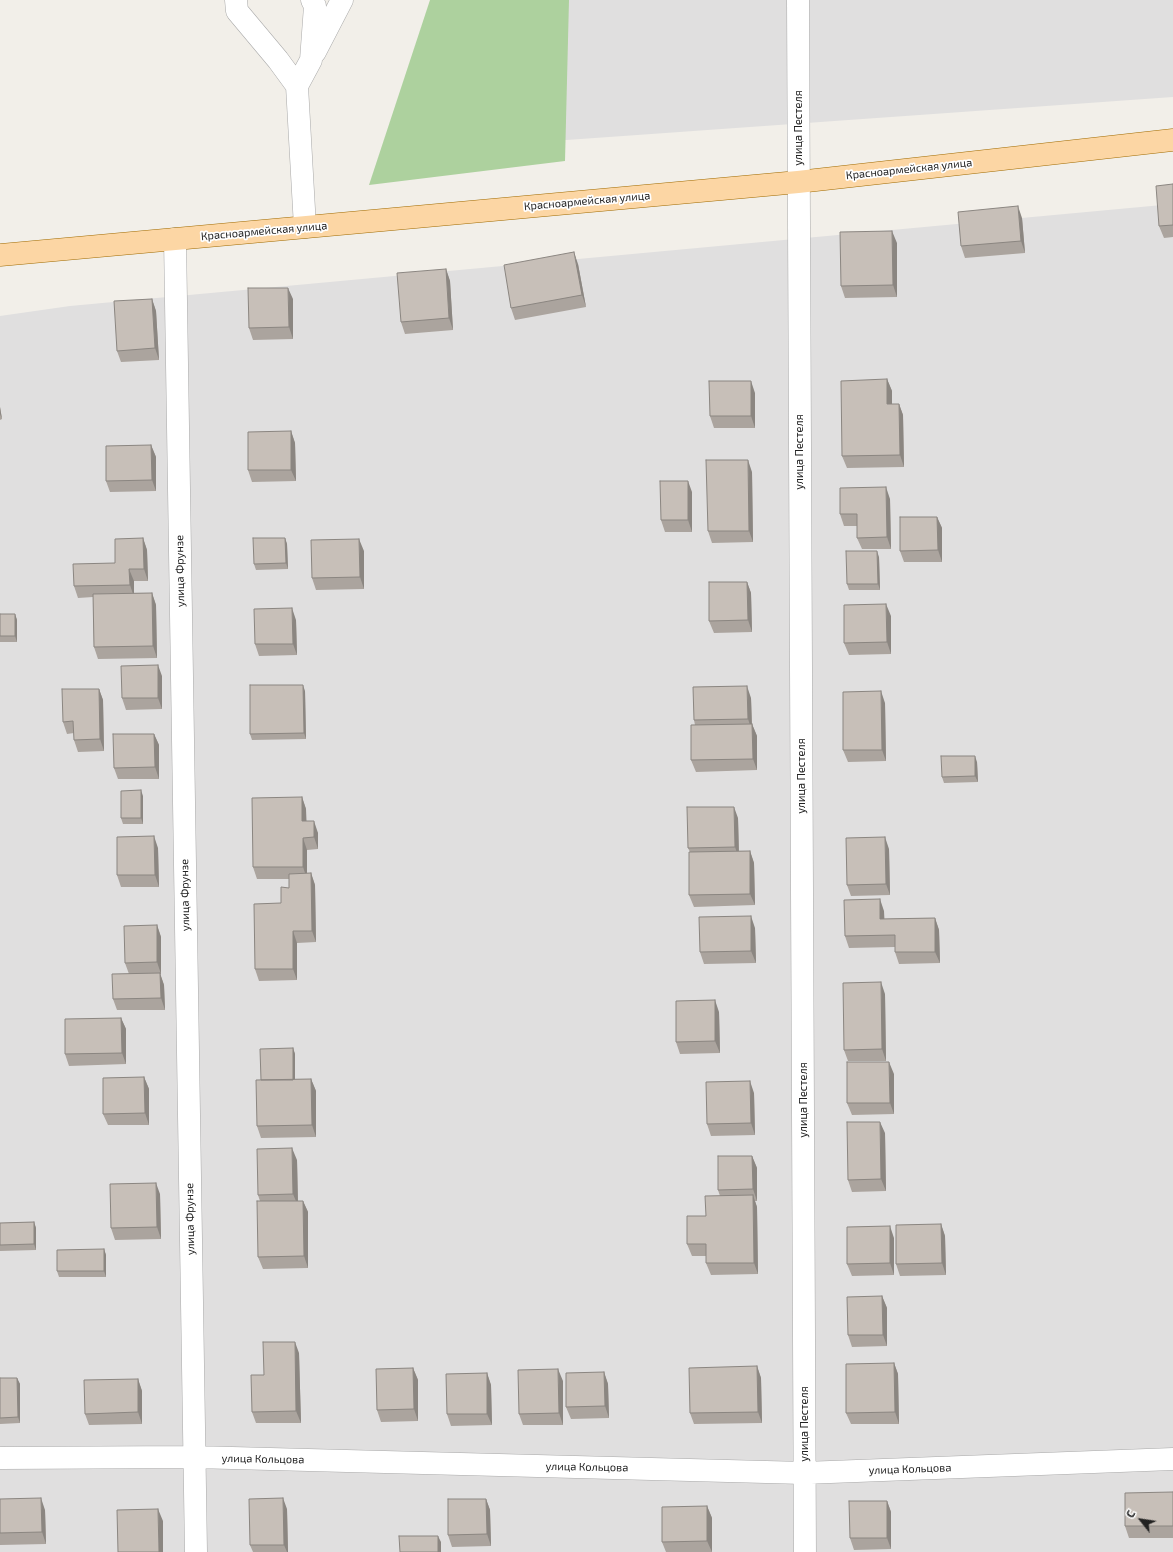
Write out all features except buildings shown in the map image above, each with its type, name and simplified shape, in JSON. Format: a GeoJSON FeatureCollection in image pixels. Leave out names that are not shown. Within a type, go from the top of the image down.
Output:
{"type":"FeatureCollection","features":[{"type":"Feature","properties":{"kind":"main road","name":"Красноармейская улица"},"geometry":{"type":"LineString","coordinates":[[0,255],[798,182],[1173,140]]}},
{"type":"Feature","properties":{"kind":"street"},"geometry":{"type":"LineString","coordinates":[[236,0],[236,11],[278,60],[297,86]]}},
{"type":"Feature","properties":{"kind":"street"},"geometry":{"type":"LineString","coordinates":[[311,60],[315,6],[312,0]]}},
{"type":"Feature","properties":{"kind":"street"},"geometry":{"type":"LineString","coordinates":[[305,227],[297,86],[342,0]]}},
{"type":"Feature","properties":{"kind":"street","name":"улица Пестеля"},"geometry":{"type":"LineString","coordinates":[[798,0],[805,1552]]}},
{"type":"Feature","properties":{"kind":"street","name":"улица Фрунзе"},"geometry":{"type":"LineString","coordinates":[[175,239],[196,1552]]}},
{"type":"Feature","properties":{"kind":"street","name":"улица Кольцова"},"geometry":{"type":"LineString","coordinates":[[0,1458],[194,1457],[804,1473],[1173,1459]]}},
{"type":"Feature","properties":{"kind":"shaded area"},"geometry":{"type":"Polygon","coordinates":[[[476,0],[1173,0],[1173,97],[468,147],[476,0]]]}},
{"type":"Feature","properties":{"kind":"shaded area"},"geometry":{"type":"Polygon","coordinates":[[[1173,204],[1173,1552],[0,1552],[0,316],[70,306],[1173,204]]]}},
{"type":"Feature","properties":{"kind":"green space"},"geometry":{"type":"Polygon","coordinates":[[[430,0],[569,0],[565,161],[369,185],[430,0]]]}}]}
